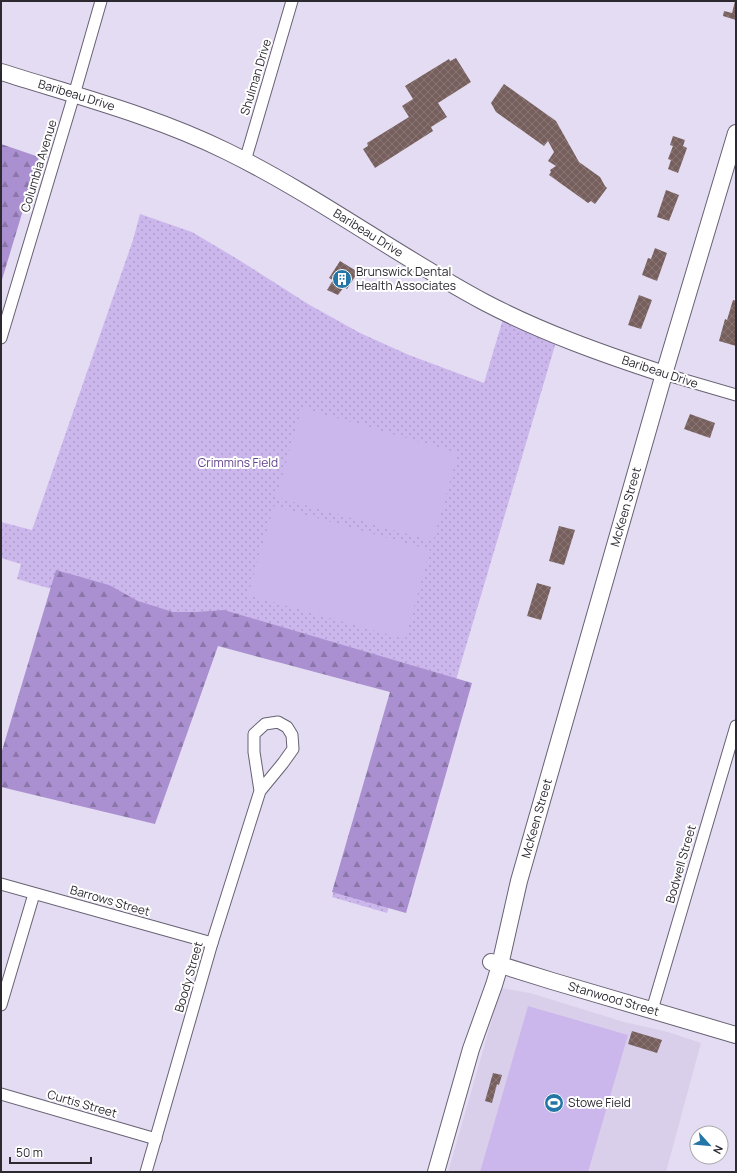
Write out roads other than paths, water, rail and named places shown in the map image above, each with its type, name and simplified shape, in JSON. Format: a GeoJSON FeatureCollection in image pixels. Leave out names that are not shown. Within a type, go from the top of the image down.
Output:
{"type":"FeatureCollection","features":[{"type":"Feature","properties":{"kind":"street","name":"Columbia Avenue"},"geometry":{"type":"LineString","coordinates":[[1,338],[101,1]]}},
{"type":"Feature","properties":{"kind":"street","name":"Shulman Drive"},"geometry":{"type":"LineString","coordinates":[[245,161],[292,1]]}},
{"type":"Feature","properties":{"kind":"street","name":"Baribeau Drive"},"geometry":{"type":"LineString","coordinates":[[1,72],[122,110],[177,130],[225,150],[438,276],[484,302],[531,325],[664,374],[736,395]]}},
{"type":"Feature","properties":{"kind":"street","name":"McKeen Street"},"geometry":{"type":"LineString","coordinates":[[436,1172],[471,1049],[485,982],[496,964],[664,374],[736,133]]}},
{"type":"Feature","properties":{"kind":"street","name":"Boody Street"},"geometry":{"type":"LineString","coordinates":[[146,1172],[212,943],[260,791],[293,749],[292,735],[287,727],[278,722],[265,724],[254,734],[254,752],[260,791]]}},
{"type":"Feature","properties":{"kind":"street","name":"Bodwell Street"},"geometry":{"type":"LineString","coordinates":[[652,1010],[736,726]]}},
{"type":"Feature","properties":{"kind":"street","name":"Barrows Street"},"geometry":{"type":"LineString","coordinates":[[1,884],[212,943]]}},
{"type":"Feature","properties":{"kind":"street"},"geometry":{"type":"LineString","coordinates":[[1,1006],[34,894]]}},
{"type":"Feature","properties":{"kind":"street","name":"Stanwood Street"},"geometry":{"type":"LineString","coordinates":[[496,964],[736,1035]]}},
{"type":"Feature","properties":{"kind":"street","name":"Curtis Street"},"geometry":{"type":"LineString","coordinates":[[1,1094],[156,1139]]}},
{"type":"Feature","properties":{"kind":"place","name":"Brunswick Dental Health Associates"},"geometry":{"type":"Point","coordinates":[342,279]}},
{"type":"Feature","properties":{"kind":"place","name":"Stowe Field"},"geometry":{"type":"Point","coordinates":[554,1103]}},
{"type":"Feature","properties":{"kind":"park label","name":"Crimmins Field"},"geometry":{"type":"Point","coordinates":[238,463]}}]}
